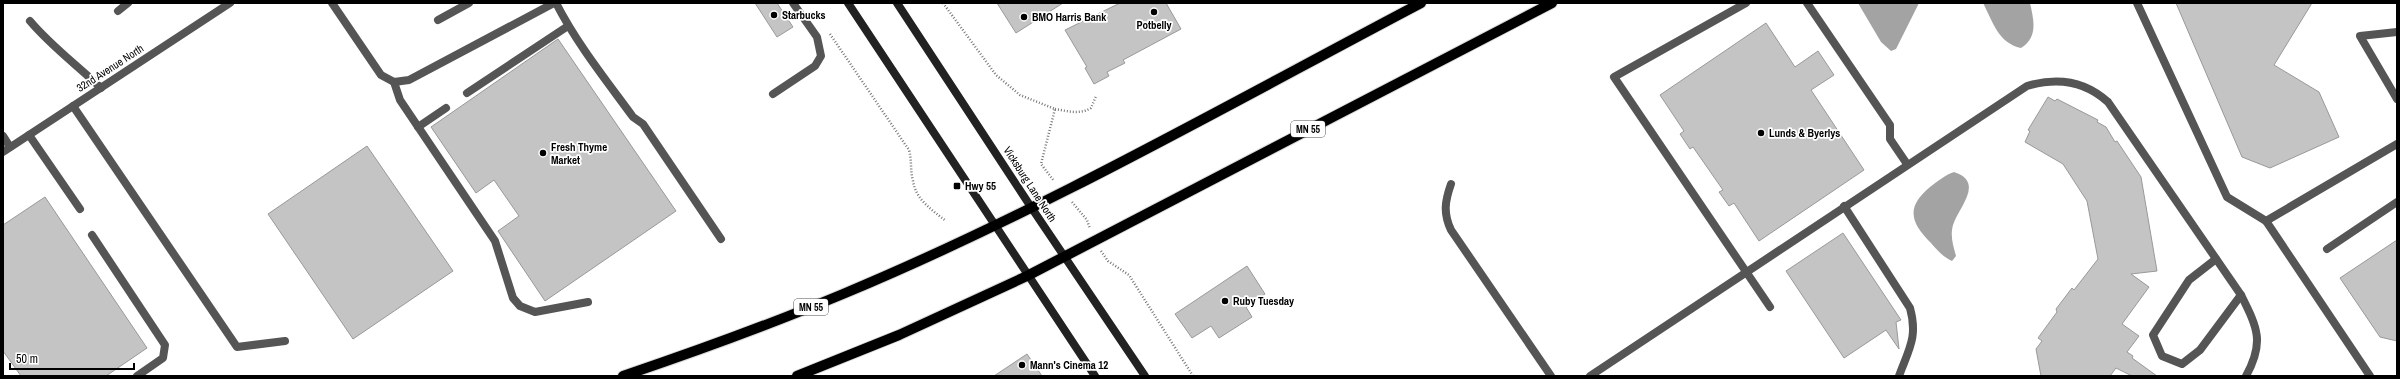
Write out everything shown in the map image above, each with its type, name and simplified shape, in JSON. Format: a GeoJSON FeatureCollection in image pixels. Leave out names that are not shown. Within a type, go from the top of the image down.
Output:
{"type":"FeatureCollection","features":[{"type":"Feature","properties":{"kind":"main road"},"geometry":{"type":"LineString","coordinates":[[848,3],[1027,276],[1095,376]]}},
{"type":"Feature","properties":{"kind":"main road","name":"Vicksburg Lane North"},"geometry":{"type":"LineString","coordinates":[[897,3],[1031,207],[1145,376]]}},
{"type":"Feature","properties":{"kind":"main road","name":"MN 55"},"geometry":{"type":"LineString","coordinates":[[623,376],[737,337],[845,293],[994,225],[1062,191],[1421,3]]}},
{"type":"Feature","properties":{"kind":"main road","name":"MN 55"},"geometry":{"type":"LineString","coordinates":[[797,376],[899,335],[1027,276],[1552,3]]}},
{"type":"Feature","properties":{"kind":"street"},"geometry":{"type":"LineString","coordinates":[[118,11],[128,3]]}},
{"type":"Feature","properties":{"kind":"street","name":"32nd Avenue North"},"geometry":{"type":"LineString","coordinates":[[3,152],[230,3]]}},
{"type":"Feature","properties":{"kind":"street"},"geometry":{"type":"LineString","coordinates":[[332,3],[381,75],[394,82],[409,80],[555,3],[568,26],[632,117],[643,124],[721,238]]}},
{"type":"Feature","properties":{"kind":"street"},"geometry":{"type":"LineString","coordinates":[[438,20],[469,3]]}},
{"type":"Feature","properties":{"kind":"street"},"geometry":{"type":"LineString","coordinates":[[773,94],[815,66],[821,56],[817,37],[793,3]]}},
{"type":"Feature","properties":{"kind":"street"},"geometry":{"type":"LineString","coordinates":[[1746,3],[1614,76],[1770,307]]}},
{"type":"Feature","properties":{"kind":"street"},"geometry":{"type":"LineString","coordinates":[[1807,3],[1890,125],[1890,139],[1906,164]]}},
{"type":"Feature","properties":{"kind":"street"},"geometry":{"type":"LineString","coordinates":[[2137,3],[2227,196],[2266,221],[2370,376]]}},
{"type":"Feature","properties":{"kind":"street"},"geometry":{"type":"LineString","coordinates":[[30,20],[48,42],[79,67],[100,88]]}},
{"type":"Feature","properties":{"kind":"street"},"geometry":{"type":"LineString","coordinates":[[467,93],[568,26]]}},
{"type":"Feature","properties":{"kind":"street"},"geometry":{"type":"LineString","coordinates":[[2397,32],[2360,36],[2397,99]]}},
{"type":"Feature","properties":{"kind":"street"},"geometry":{"type":"LineString","coordinates":[[1590,376],[1906,164],[2027,86],[2055,80],[2084,86],[2098,92],[2108,102],[2241,295],[2257,327],[2258,345],[2255,360],[2246,376]]}},
{"type":"Feature","properties":{"kind":"street"},"geometry":{"type":"LineString","coordinates":[[394,82],[400,100],[495,241],[513,298],[520,306],[535,312],[588,302]]}},
{"type":"Feature","properties":{"kind":"street"},"geometry":{"type":"LineString","coordinates":[[73,106],[238,347],[285,342]]}},
{"type":"Feature","properties":{"kind":"street"},"geometry":{"type":"LineString","coordinates":[[418,127],[446,108]]}},
{"type":"Feature","properties":{"kind":"street"},"geometry":{"type":"LineString","coordinates":[[29,135],[80,209]]}},
{"type":"Feature","properties":{"kind":"street"},"geometry":{"type":"LineString","coordinates":[[3,136],[10,148]]}},
{"type":"Feature","properties":{"kind":"street"},"geometry":{"type":"LineString","coordinates":[[2266,221],[2397,144]]}},
{"type":"Feature","properties":{"kind":"street"},"geometry":{"type":"LineString","coordinates":[[1451,184],[1445,202],[1445,218],[1450,230],[1551,376]]}},
{"type":"Feature","properties":{"kind":"street"},"geometry":{"type":"LineString","coordinates":[[2327,249],[2397,202]]}},
{"type":"Feature","properties":{"kind":"street"},"geometry":{"type":"LineString","coordinates":[[1844,206],[1910,308],[1915,324],[1914,335],[1899,376]]}},
{"type":"Feature","properties":{"kind":"street"},"geometry":{"type":"LineString","coordinates":[[92,234],[165,345],[163,358],[137,376]]}},
{"type":"Feature","properties":{"kind":"street"},"geometry":{"type":"LineString","coordinates":[[2216,259],[2189,280],[2154,335],[2162,356],[2182,364],[2194,355],[2200,350],[2241,295]]}},
{"type":"Feature","properties":{"kind":"path"},"geometry":{"type":"LineString","coordinates":[[943,3],[996,75],[1020,95],[1055,109],[1073,112],[1084,111],[1091,108],[1096,96]]}},
{"type":"Feature","properties":{"kind":"path"},"geometry":{"type":"LineString","coordinates":[[828,32],[909,150],[912,161],[912,180],[919,196],[926,206],[946,221]]}},
{"type":"Feature","properties":{"kind":"path"},"geometry":{"type":"LineString","coordinates":[[1055,109],[1041,164],[1087,220],[1094,242],[1108,261],[1130,275],[1193,376]]}},
{"type":"Feature","properties":{"kind":"shaded area"},"geometry":{"type":"Polygon","coordinates":[[[1858,3],[1919,3],[1896,49],[1891,51],[1881,42],[1858,3]]]}},
{"type":"Feature","properties":{"kind":"shaded area"},"geometry":{"type":"Polygon","coordinates":[[[1983,3],[2030,3],[2033,16],[2033,28],[2030,39],[2026,44],[2021,48],[2007,42],[1997,31],[1983,3]]]}},
{"type":"Feature","properties":{"kind":"shaded area"},"geometry":{"type":"Polygon","coordinates":[[[1954,172],[1963,176],[1968,182],[1969,188],[1967,196],[1952,229],[1953,244],[1956,256],[1952,261],[1940,253],[1924,235],[1915,221],[1914,208],[1922,194],[1942,178],[1954,172]]]}},
{"type":"Feature","properties":{"kind":"building","name":"Starbucks"},"geometry":{"type":"Polygon","coordinates":[[[755,3],[777,3],[793,27],[777,37],[755,3]]]}},
{"type":"Feature","properties":{"kind":"building","name":"BMO Harris Bank"},"geometry":{"type":"Polygon","coordinates":[[[997,3],[1063,3],[1016,33],[997,3]]]}},
{"type":"Feature","properties":{"kind":"building"},"geometry":{"type":"Polygon","coordinates":[[[1120,3],[1166,3],[1181,29],[1123,60],[1125,63],[1107,72],[1109,76],[1094,84],[1085,68],[1087,67],[1065,30],[1120,3]]]}},
{"type":"Feature","properties":{"kind":"building"},"geometry":{"type":"Polygon","coordinates":[[[2176,3],[2312,3],[2274,65],[2319,92],[2339,137],[2270,168],[2242,157],[2176,3]]]}},
{"type":"Feature","properties":{"kind":"building","name":"Lunds & Byerlys"},"geometry":{"type":"Polygon","coordinates":[[[1766,23],[1795,67],[1818,51],[1834,75],[1811,90],[1864,170],[1759,241],[1734,203],[1729,206],[1719,192],[1723,190],[1693,147],[1690,149],[1680,134],[1684,131],[1660,95],[1766,23]]]}},
{"type":"Feature","properties":{"kind":"building","name":"Fresh Thyme Market"},"geometry":{"type":"Polygon","coordinates":[[[558,39],[676,211],[545,301],[498,231],[519,216],[494,180],[476,193],[431,127],[558,39]]]}},
{"type":"Feature","properties":{"kind":"building"},"geometry":{"type":"Polygon","coordinates":[[[2048,97],[2055,101],[2057,99],[2098,120],[2097,122],[2106,127],[2115,142],[2117,141],[2141,177],[2157,271],[2131,274],[2149,287],[2122,324],[2139,336],[2127,352],[2133,356],[2132,358],[2157,376],[2132,376],[2116,368],[2110,376],[2041,376],[2036,349],[2042,341],[2038,338],[2057,312],[2056,309],[2072,288],[2074,290],[2098,259],[2087,201],[2063,164],[2025,142],[2030,131],[2028,130],[2048,97]]]}},
{"type":"Feature","properties":{"kind":"building"},"geometry":{"type":"Polygon","coordinates":[[[367,146],[453,271],[353,339],[268,214],[367,146]]]}},
{"type":"Feature","properties":{"kind":"building"},"geometry":{"type":"Polygon","coordinates":[[[45,197],[147,348],[106,376],[21,376],[3,351],[3,225],[45,197]]]}},
{"type":"Feature","properties":{"kind":"building"},"geometry":{"type":"Polygon","coordinates":[[[1843,233],[1901,320],[1896,322],[1899,349],[1886,330],[1844,358],[1786,271],[1843,233]]]}},
{"type":"Feature","properties":{"kind":"building"},"geometry":{"type":"Polygon","coordinates":[[[2397,240],[2397,341],[2380,337],[2340,278],[2397,240]]]}},
{"type":"Feature","properties":{"kind":"building","name":"Ruby Tuesday"},"geometry":{"type":"Polygon","coordinates":[[[1247,266],[1265,294],[1246,307],[1252,317],[1219,338],[1211,326],[1192,338],[1175,314],[1247,266]]]}},
{"type":"Feature","properties":{"kind":"building","name":"Mann's Cinema 12"},"geometry":{"type":"Polygon","coordinates":[[[1027,354],[1042,376],[994,376],[1027,354]]]}},
{"type":"Feature","properties":{"kind":"place","name":"Potbelly"},"geometry":{"type":"Point","coordinates":[1154,12]}},
{"type":"Feature","properties":{"kind":"place","name":"Starbucks"},"geometry":{"type":"Point","coordinates":[774,15]}},
{"type":"Feature","properties":{"kind":"place","name":"BMO Harris Bank"},"geometry":{"type":"Point","coordinates":[1024,17]}},
{"type":"Feature","properties":{"kind":"place","name":"Lunds & Byerlys"},"geometry":{"type":"Point","coordinates":[1761,133]}},
{"type":"Feature","properties":{"kind":"place","name":"Fresh Thyme Market"},"geometry":{"type":"Point","coordinates":[543,153]}},
{"type":"Feature","properties":{"kind":"place","name":"Hwy 55"},"geometry":{"type":"Point","coordinates":[957,186]}},
{"type":"Feature","properties":{"kind":"place","name":"Ruby Tuesday"},"geometry":{"type":"Point","coordinates":[1225,301]}},
{"type":"Feature","properties":{"kind":"place","name":"Mann's Cinema 12"},"geometry":{"type":"Point","coordinates":[1022,365]}}]}
